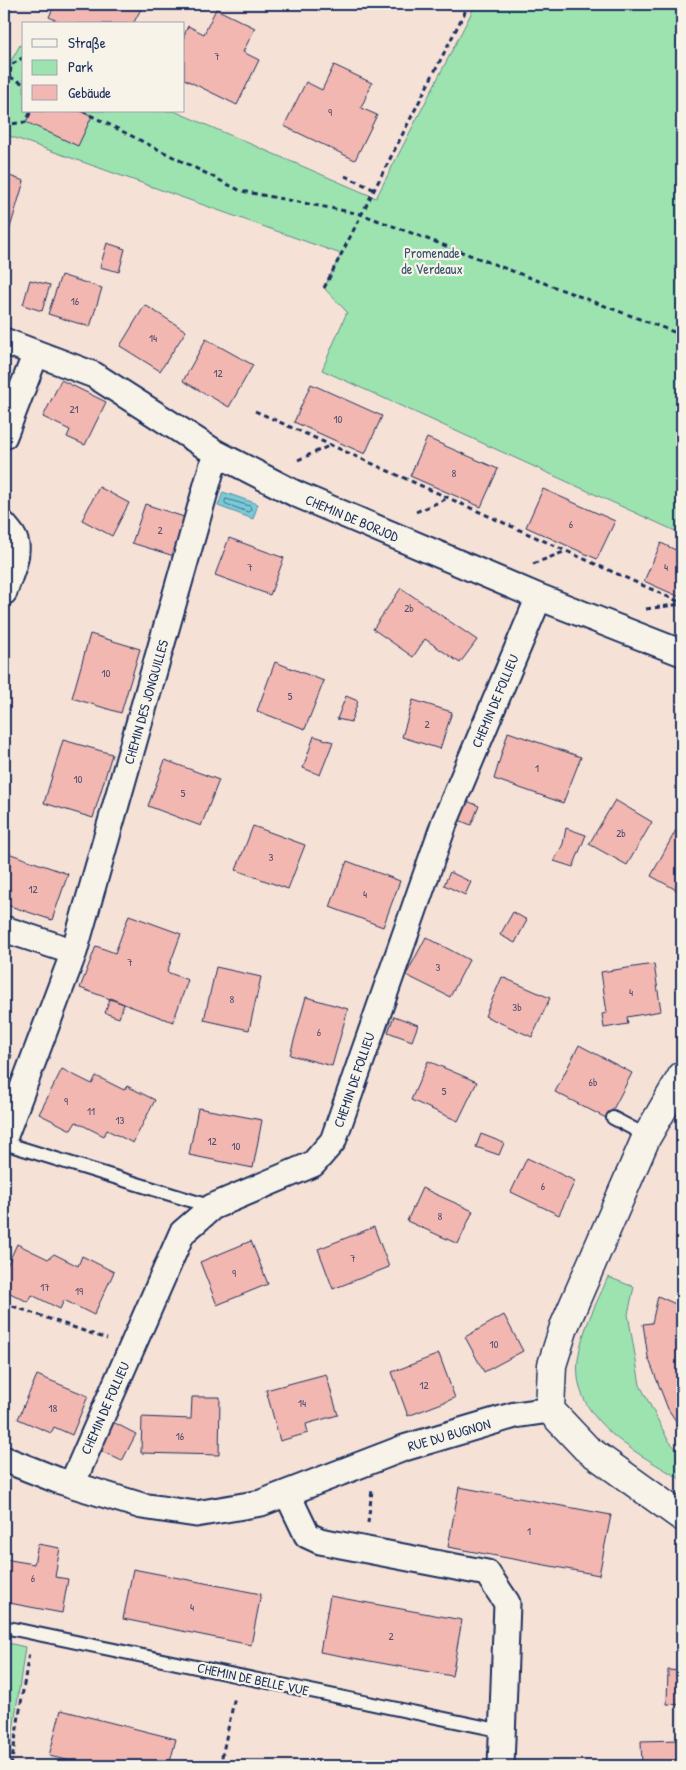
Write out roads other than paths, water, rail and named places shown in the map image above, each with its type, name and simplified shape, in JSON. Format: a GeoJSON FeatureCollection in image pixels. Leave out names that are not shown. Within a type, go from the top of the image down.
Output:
{"type":"FeatureCollection","features":[{"type":"Feature","properties":{"kind":"street","name":"CHEMIN DE BORJOD"},"geometry":{"type":"LineString","coordinates":[[4,341],[94,375],[216,453],[296,494],[539,597],[682,653]]}},
{"type":"Feature","properties":{"kind":"street"},"geometry":{"type":"LineString","coordinates":[[4,436],[36,353]]}},
{"type":"Feature","properties":{"kind":"street","name":"CHEMIN DES JONQUILLES"},"geometry":{"type":"LineString","coordinates":[[4,1138],[74,952],[216,453]]}},
{"type":"Feature","properties":{"kind":"street"},"geometry":{"type":"LineString","coordinates":[[4,525],[12,535],[16,545],[15,555],[4,592]]}},
{"type":"Feature","properties":{"kind":"street","name":"CHEMIN DE FOLLIEU"},"geometry":{"type":"LineString","coordinates":[[72,1484],[182,1233],[212,1207],[313,1164],[333,1141],[445,821],[539,597]]}},
{"type":"Feature","properties":{"kind":"street"},"geometry":{"type":"LineString","coordinates":[[4,929],[74,952]]}},
{"type":"Feature","properties":{"kind":"street"},"geometry":{"type":"LineString","coordinates":[[682,1076],[647,1136],[564,1327],[552,1365],[550,1410],[586,1448],[682,1516]]}},
{"type":"Feature","properties":{"kind":"street","name":"RUE DU BUGNON"},"geometry":{"type":"LineString","coordinates":[[4,1459],[72,1484],[142,1506],[196,1514],[261,1503],[404,1448],[515,1415],[550,1410]]}},
{"type":"Feature","properties":{"kind":"street"},"geometry":{"type":"LineString","coordinates":[[287,1493],[307,1535],[320,1542],[487,1573],[507,1603],[501,1766]]}},
{"type":"Feature","properties":{"kind":"lane"},"geometry":{"type":"LineString","coordinates":[[613,1118],[647,1136]]}},
{"type":"Feature","properties":{"kind":"lane"},"geometry":{"type":"LineString","coordinates":[[4,1143],[212,1207]]}},
{"type":"Feature","properties":{"kind":"lane","name":"CHEMIN DE BELLE VUE"},"geometry":{"type":"LineString","coordinates":[[4,1627],[503,1731]]}},
{"type":"Feature","properties":{"kind":"water"},"geometry":{"type":"Polygon","coordinates":[[[223,492],[258,504],[253,519],[218,506],[223,492]]]}},
{"type":"Feature","properties":{"kind":"park label","name":"Promenade de Verdeaux"},"geometry":{"type":"Point","coordinates":[432,262]}}]}
